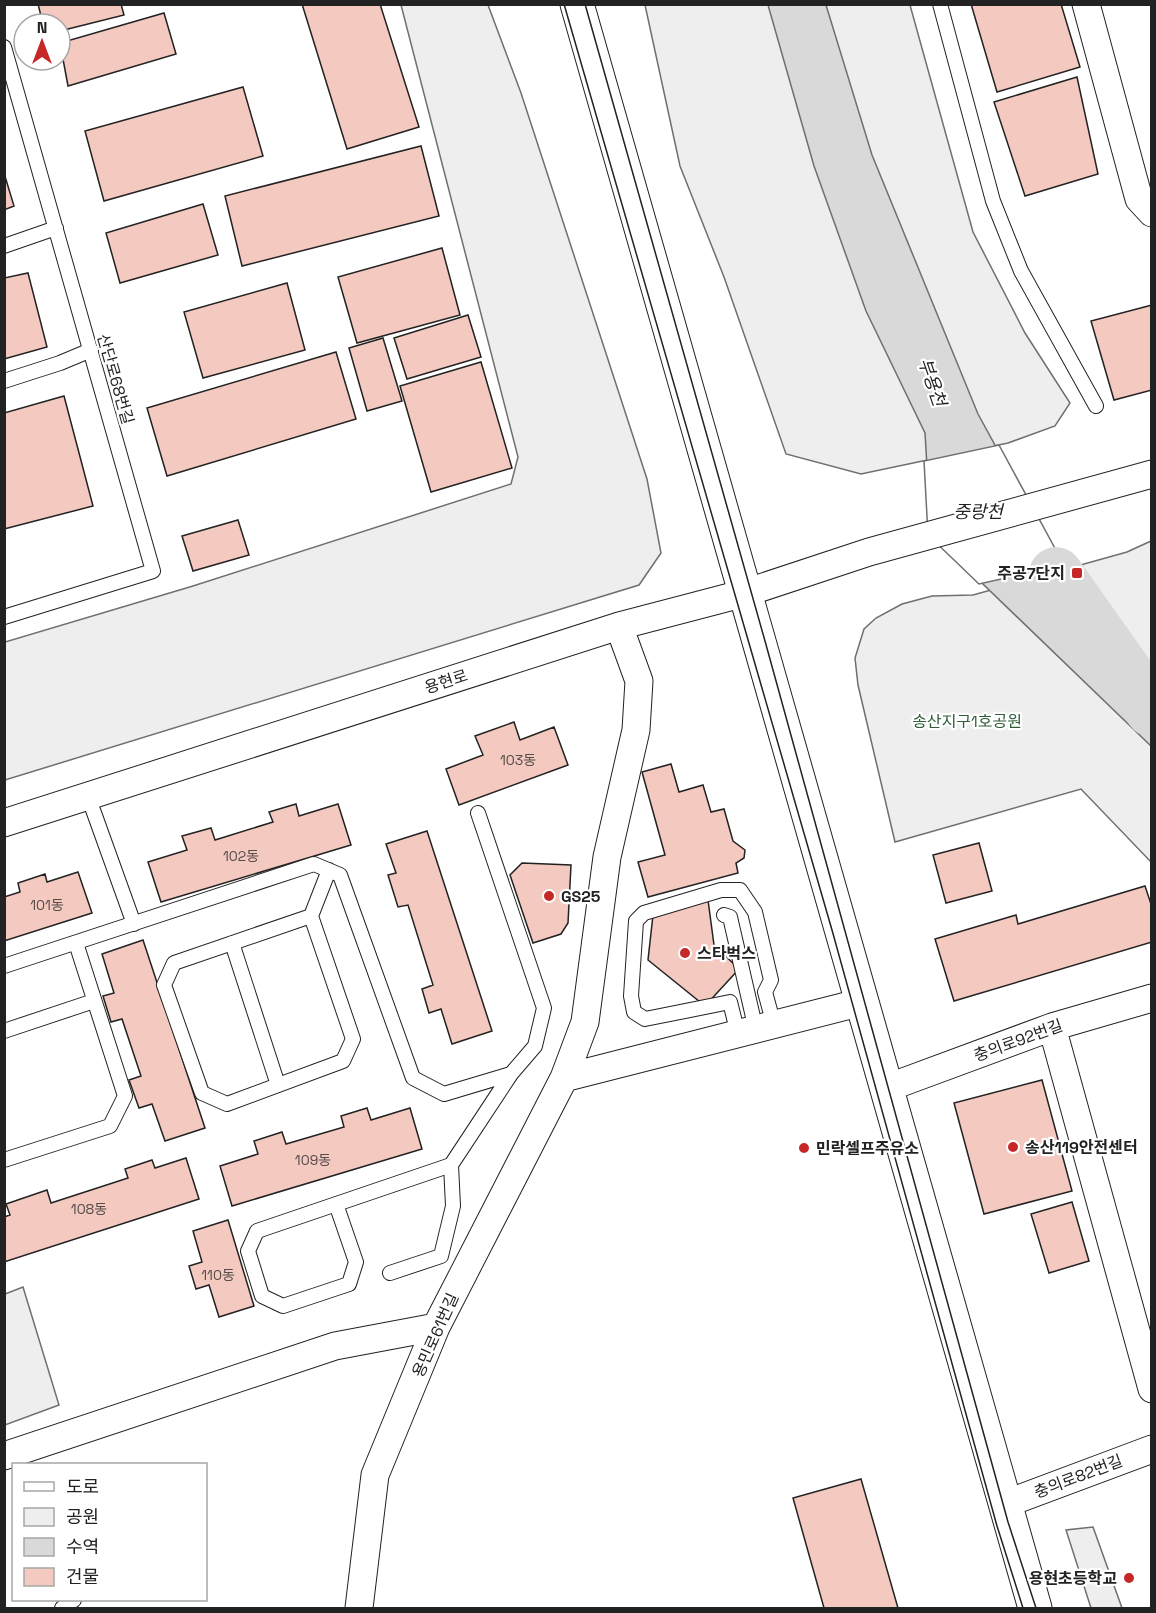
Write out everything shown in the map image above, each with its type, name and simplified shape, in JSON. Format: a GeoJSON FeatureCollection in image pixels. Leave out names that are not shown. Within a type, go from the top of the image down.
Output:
{"type":"FeatureCollection","features":[{"type":"Feature","properties":{"kind":"main road"},"geometry":{"type":"LineString","coordinates":[[577,4],[1035,1608]]}},
{"type":"Feature","properties":{"kind":"street"},"geometry":{"type":"LineString","coordinates":[[1086,4],[1139,199],[1152,213]]}},
{"type":"Feature","properties":{"kind":"street","name":"용현로"},"geometry":{"type":"LineString","coordinates":[[4,823],[619,626],[745,593],[889,547],[1152,474]]}},
{"type":"Feature","properties":{"kind":"street","name":"용민로61번길"},"geometry":{"type":"LineString","coordinates":[[359,1608],[375,1475],[436,1327],[564,1078],[585,1022],[606,857],[636,730],[639,681],[619,626]]}},
{"type":"Feature","properties":{"kind":"street","name":"충의로92번길"},"geometry":{"type":"LineString","coordinates":[[887,1088],[1053,1027],[1152,998]]}},
{"type":"Feature","properties":{"kind":"street"},"geometry":{"type":"LineString","coordinates":[[564,1078],[862,1002]]}},
{"type":"Feature","properties":{"kind":"street"},"geometry":{"type":"LineString","coordinates":[[1053,1027],[1152,1389]]}},
{"type":"Feature","properties":{"kind":"street"},"geometry":{"type":"LineString","coordinates":[[4,1456],[335,1346],[436,1327]]}},
{"type":"Feature","properties":{"kind":"street","name":"충의로82번길"},"geometry":{"type":"LineString","coordinates":[[1005,1504],[1152,1449]]}},
{"type":"Feature","properties":{"kind":"lane"},"geometry":{"type":"LineString","coordinates":[[940,4],[997,211],[1021,271],[1096,406]]}},
{"type":"Feature","properties":{"kind":"lane","name":"산단로68번길"},"geometry":{"type":"LineString","coordinates":[[4,47],[153,571],[4,617]]}},
{"type":"Feature","properties":{"kind":"lane"},"geometry":{"type":"LineString","coordinates":[[4,246],[56,228]]}},
{"type":"Feature","properties":{"kind":"lane"},"geometry":{"type":"LineString","coordinates":[[4,381],[60,363],[91,350]]}},
{"type":"Feature","properties":{"kind":"lane"},"geometry":{"type":"LineString","coordinates":[[88,796],[134,924]]}},
{"type":"Feature","properties":{"kind":"lane"},"geometry":{"type":"LineString","coordinates":[[390,1273],[441,1256],[453,1206],[451,1165],[511,1074],[535,1046],[544,1008],[478,813]]}},
{"type":"Feature","properties":{"kind":"lane"},"geometry":{"type":"LineString","coordinates":[[4,966],[314,864],[340,875],[413,1078],[444,1094],[511,1074]]}},
{"type":"Feature","properties":{"kind":"lane"},"geometry":{"type":"LineString","coordinates":[[311,916],[174,963],[165,985],[202,1093],[227,1104],[343,1061],[353,1039],[311,916],[328,870]]}},
{"type":"Feature","properties":{"kind":"lane"},"geometry":{"type":"LineString","coordinates":[[756,1029],[765,992],[771,980],[755,912],[740,890],[721,890],[644,913],[636,921],[631,996],[634,1012],[645,1019],[730,1002],[765,992]]}},
{"type":"Feature","properties":{"kind":"lane"},"geometry":{"type":"LineString","coordinates":[[724,915],[730,917],[756,1029]]}},
{"type":"Feature","properties":{"kind":"lane"},"geometry":{"type":"LineString","coordinates":[[4,1160],[110,1126],[125,1096],[76,943]]}},
{"type":"Feature","properties":{"kind":"lane"},"geometry":{"type":"LineString","coordinates":[[232,943],[278,1085]]}},
{"type":"Feature","properties":{"kind":"lane"},"geometry":{"type":"LineString","coordinates":[[4,1031],[94,1001]]}},
{"type":"Feature","properties":{"kind":"lane"},"geometry":{"type":"LineString","coordinates":[[730,1002],[756,1029]]}},
{"type":"Feature","properties":{"kind":"lane"},"geometry":{"type":"LineString","coordinates":[[336,1204],[356,1262],[349,1284],[283,1306],[262,1296],[248,1251],[257,1231],[336,1204],[451,1165]]}},
{"type":"Feature","properties":{"kind":"green space"},"geometry":{"type":"Polygon","coordinates":[[[401,5],[488,5],[521,93],[647,479],[661,553],[639,585],[5,780],[5,642],[193,586],[511,484],[518,457],[401,5]]]}},
{"type":"Feature","properties":{"kind":"green space"},"geometry":{"type":"Polygon","coordinates":[[[645,5],[910,5],[973,232],[1025,333],[1070,403],[1055,426],[1008,443],[861,474],[786,454],[724,277],[680,166],[645,5]]]}},
{"type":"Feature","properties":{"kind":"green space","name":"송산지구1호공원"},"geometry":{"type":"Polygon","coordinates":[[[1151,541],[1151,862],[1081,789],[895,842],[858,685],[855,658],[864,629],[876,618],[902,604],[932,596],[973,595],[1127,552],[1151,541]]]}},
{"type":"Feature","properties":{"kind":"green space"},"geometry":{"type":"Polygon","coordinates":[[[23,1287],[59,1405],[5,1425],[5,1294],[23,1287]]]}},
{"type":"Feature","properties":{"kind":"green space"},"geometry":{"type":"Polygon","coordinates":[[[1093,1527],[1122,1608],[1091,1608],[1066,1530],[1093,1527]]]}},
{"type":"Feature","properties":{"kind":"water","name":"중랑천"},"geometry":{"type":"Polygon","coordinates":[[[768,5],[826,5],[872,155],[978,414],[1106,648],[1151,703],[1151,746],[931,534],[925,433],[866,311],[814,166],[768,5]]]}},
{"type":"Feature","properties":{"kind":"pier"},"geometry":{"type":"Polygon","coordinates":[[[999,445],[1064,565],[979,584],[928,535],[924,461],[999,445]]]}},
{"type":"Feature","properties":{"kind":"building"},"geometry":{"type":"Polygon","coordinates":[[[38,4],[121,4],[124,15],[72,28],[72,12],[40,12],[38,4]]]}},
{"type":"Feature","properties":{"kind":"building"},"geometry":{"type":"Polygon","coordinates":[[[302,4],[380,4],[419,127],[347,149],[302,4]]]}},
{"type":"Feature","properties":{"kind":"building"},"geometry":{"type":"Polygon","coordinates":[[[971,4],[1061,4],[1080,67],[997,92],[971,4]]]}},
{"type":"Feature","properties":{"kind":"building"},"geometry":{"type":"Polygon","coordinates":[[[164,13],[176,54],[68,86],[65,72],[72,72],[72,40],[164,13]]]}},
{"type":"Feature","properties":{"kind":"building"},"geometry":{"type":"Polygon","coordinates":[[[1077,77],[1098,174],[1025,196],[994,102],[1077,77]]]}},
{"type":"Feature","properties":{"kind":"building"},"geometry":{"type":"Polygon","coordinates":[[[243,87],[263,156],[104,201],[85,131],[243,87]]]}},
{"type":"Feature","properties":{"kind":"building"},"geometry":{"type":"Polygon","coordinates":[[[421,146],[439,216],[242,266],[225,196],[421,146]]]}},
{"type":"Feature","properties":{"kind":"building"},"geometry":{"type":"Polygon","coordinates":[[[4,173],[14,206],[4,210],[4,173]]]}},
{"type":"Feature","properties":{"kind":"building"},"geometry":{"type":"Polygon","coordinates":[[[203,204],[218,255],[120,283],[106,233],[203,204]]]}},
{"type":"Feature","properties":{"kind":"building"},"geometry":{"type":"Polygon","coordinates":[[[442,248],[460,315],[357,343],[338,277],[442,248]]]}},
{"type":"Feature","properties":{"kind":"building"},"geometry":{"type":"Polygon","coordinates":[[[28,273],[47,347],[4,359],[4,278],[28,273]]]}},
{"type":"Feature","properties":{"kind":"building"},"geometry":{"type":"Polygon","coordinates":[[[287,283],[305,350],[203,378],[184,312],[287,283]]]}},
{"type":"Feature","properties":{"kind":"building"},"geometry":{"type":"Polygon","coordinates":[[[1152,305],[1152,390],[1114,400],[1091,321],[1152,305]]]}},
{"type":"Feature","properties":{"kind":"building"},"geometry":{"type":"Polygon","coordinates":[[[468,315],[481,357],[407,379],[394,338],[468,315]]]}},
{"type":"Feature","properties":{"kind":"building"},"geometry":{"type":"Polygon","coordinates":[[[383,338],[402,401],[367,411],[349,348],[383,338]]]}},
{"type":"Feature","properties":{"kind":"building"},"geometry":{"type":"Polygon","coordinates":[[[336,352],[356,419],[167,476],[147,408],[336,352]]]}},
{"type":"Feature","properties":{"kind":"building"},"geometry":{"type":"Polygon","coordinates":[[[481,362],[512,468],[431,492],[400,386],[481,362]]]}},
{"type":"Feature","properties":{"kind":"building"},"geometry":{"type":"Polygon","coordinates":[[[64,396],[93,506],[4,529],[4,413],[64,396]]]}},
{"type":"Feature","properties":{"kind":"building"},"geometry":{"type":"Polygon","coordinates":[[[238,520],[249,555],[193,571],[182,536],[238,520]]]}},
{"type":"Feature","properties":{"kind":"building"},"geometry":{"type":"Polygon","coordinates":[[[514,722],[520,740],[554,727],[568,765],[459,805],[446,769],[483,755],[475,736],[514,722]]]}},
{"type":"Feature","properties":{"kind":"building"},"geometry":{"type":"Polygon","coordinates":[[[671,764],[679,792],[703,785],[711,812],[724,809],[733,841],[745,850],[744,858],[736,863],[738,873],[648,897],[638,862],[665,855],[642,772],[671,764]]]}},
{"type":"Feature","properties":{"kind":"building"},"geometry":{"type":"Polygon","coordinates":[[[296,804],[299,816],[338,804],[351,845],[161,902],[148,862],[187,850],[182,836],[211,828],[215,840],[273,822],[269,812],[296,804]]]}},
{"type":"Feature","properties":{"kind":"building"},"geometry":{"type":"Polygon","coordinates":[[[427,831],[492,1031],[452,1044],[441,1009],[429,1013],[422,989],[433,985],[408,905],[398,907],[388,875],[396,873],[386,844],[427,831]]]}},
{"type":"Feature","properties":{"kind":"building"},"geometry":{"type":"Polygon","coordinates":[[[979,843],[992,891],[946,903],[933,855],[979,843]]]}},
{"type":"Feature","properties":{"kind":"building"},"geometry":{"type":"Polygon","coordinates":[[[522,863],[571,865],[568,923],[561,934],[533,943],[510,875],[522,863]]]}},
{"type":"Feature","properties":{"kind":"building"},"geometry":{"type":"Polygon","coordinates":[[[78,872],[92,913],[4,941],[4,897],[20,892],[18,883],[45,874],[47,882],[78,872]]]}},
{"type":"Feature","properties":{"kind":"building"},"geometry":{"type":"Polygon","coordinates":[[[1145,886],[1152,907],[1152,942],[954,1001],[935,939],[1016,915],[1018,924],[1145,886]]]}},
{"type":"Feature","properties":{"kind":"building","name":"스타벅스"},"geometry":{"type":"Polygon","coordinates":[[[708,900],[714,945],[739,969],[705,1006],[648,960],[653,915],[708,900]]]}},
{"type":"Feature","properties":{"kind":"building"},"geometry":{"type":"Polygon","coordinates":[[[143,940],[205,1128],[165,1141],[152,1104],[139,1108],[129,1080],[141,1076],[122,1019],[111,1022],[103,996],[114,993],[102,954],[143,940]]]}},
{"type":"Feature","properties":{"kind":"building","name":"송산119안전센터"},"geometry":{"type":"Polygon","coordinates":[[[1042,1080],[1072,1191],[984,1214],[954,1103],[1042,1080]]]}},
{"type":"Feature","properties":{"kind":"building"},"geometry":{"type":"Polygon","coordinates":[[[367,1108],[371,1120],[410,1108],[422,1149],[232,1206],[220,1166],[258,1154],[254,1141],[282,1132],[286,1144],[344,1127],[341,1116],[367,1108]]]}},
{"type":"Feature","properties":{"kind":"building"},"geometry":{"type":"Polygon","coordinates":[[[186,1158],[199,1199],[4,1262],[4,1217],[10,1215],[6,1204],[47,1190],[51,1203],[128,1178],[125,1169],[152,1160],[155,1168],[186,1158]]]}},
{"type":"Feature","properties":{"kind":"building"},"geometry":{"type":"Polygon","coordinates":[[[1072,1202],[1089,1261],[1049,1273],[1031,1214],[1072,1202]]]}},
{"type":"Feature","properties":{"kind":"building"},"geometry":{"type":"Polygon","coordinates":[[[228,1220],[254,1306],[219,1317],[209,1285],[196,1289],[189,1266],[202,1262],[193,1231],[228,1220]]]}},
{"type":"Feature","properties":{"kind":"building"},"geometry":{"type":"Polygon","coordinates":[[[861,1479],[898,1608],[824,1608],[793,1498],[861,1479]]]}},
{"type":"Feature","properties":{"kind":"waterway","name":"부용천"},"geometry":{"type":"LineString","coordinates":[[1056,574],[1152,710]]}},
{"type":"Feature","properties":{"kind":"tram line"},"geometry":{"type":"LineString","coordinates":[[564,4],[832,930],[997,1526],[1023,1608]]}},
{"type":"Feature","properties":{"kind":"tram line"},"geometry":{"type":"LineString","coordinates":[[585,4],[765,641],[1008,1522],[1036,1608]]}},
{"type":"Feature","properties":{"kind":"place","name":"주공7단지"},"geometry":{"type":"Point","coordinates":[1077,573]}},
{"type":"Feature","properties":{"kind":"place","name":"GS25"},"geometry":{"type":"Point","coordinates":[549,896]}},
{"type":"Feature","properties":{"kind":"place","name":"스타벅스"},"geometry":{"type":"Point","coordinates":[685,953]}},
{"type":"Feature","properties":{"kind":"place","name":"송산119안전센터"},"geometry":{"type":"Point","coordinates":[1013,1147]}},
{"type":"Feature","properties":{"kind":"place","name":"민락셀프주유소"},"geometry":{"type":"Point","coordinates":[804,1148]}},
{"type":"Feature","properties":{"kind":"place","name":"용현초등학교"},"geometry":{"type":"Point","coordinates":[1129,1578]}}]}
